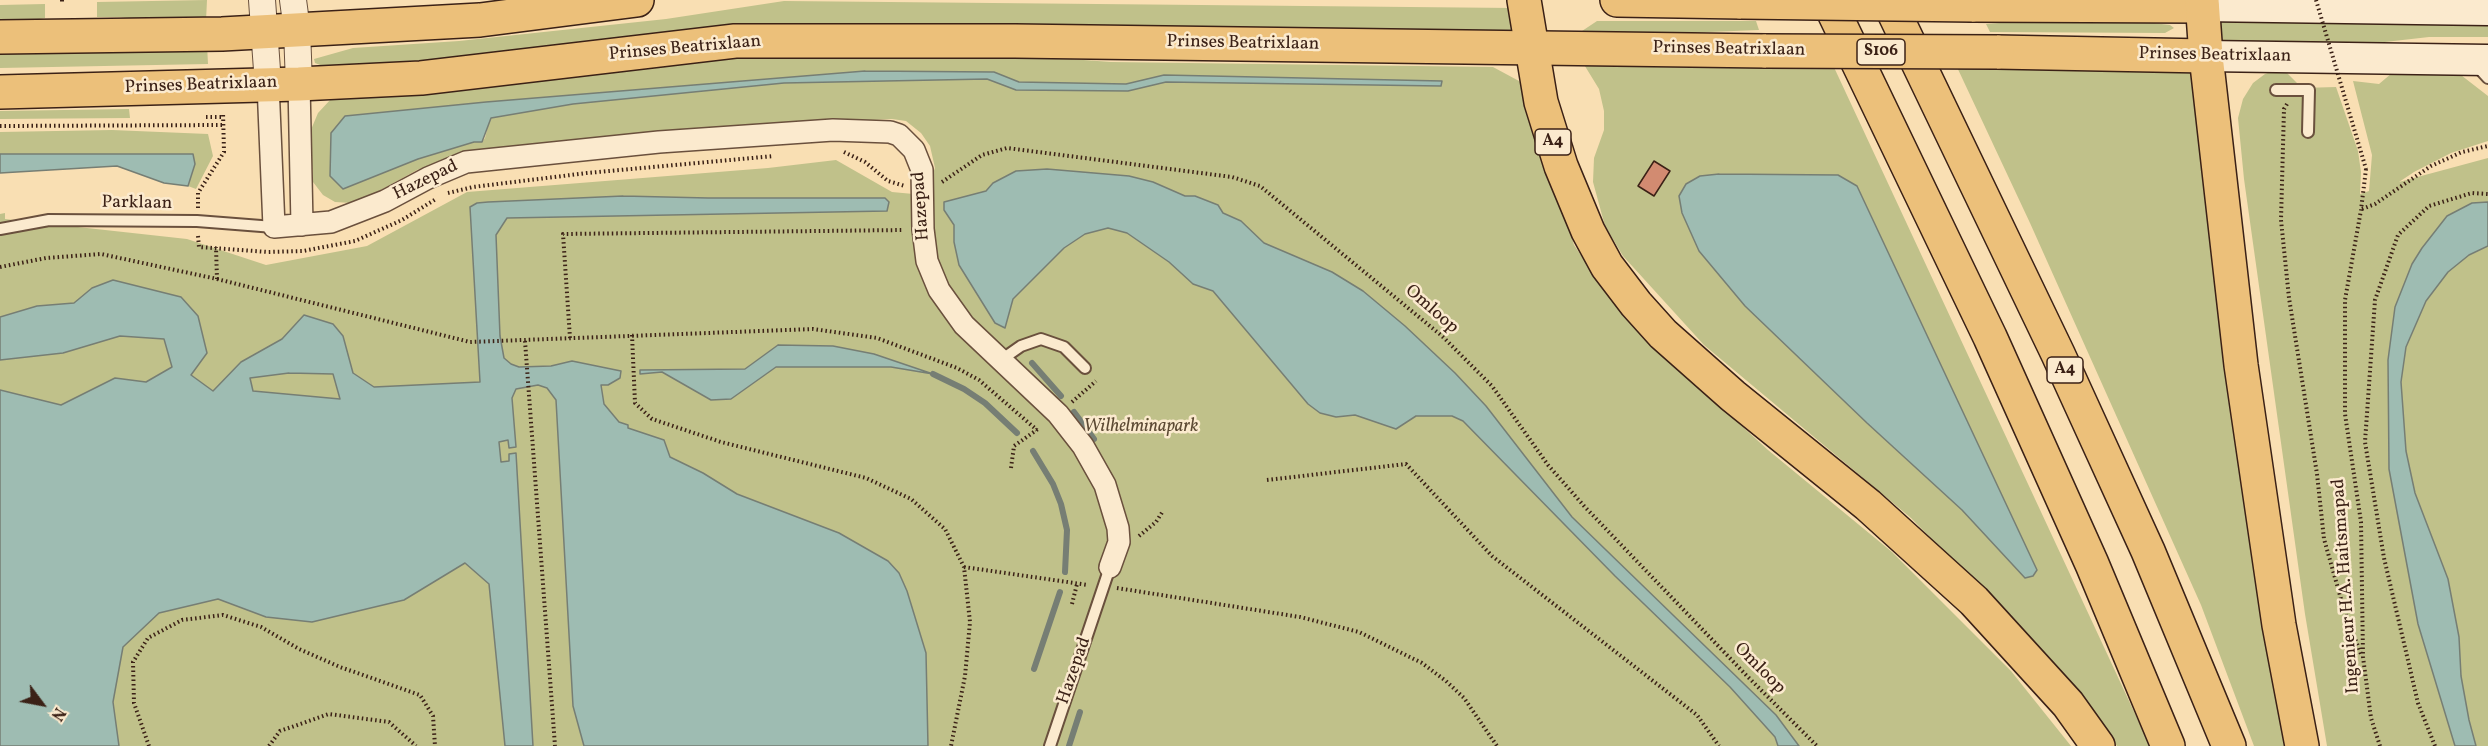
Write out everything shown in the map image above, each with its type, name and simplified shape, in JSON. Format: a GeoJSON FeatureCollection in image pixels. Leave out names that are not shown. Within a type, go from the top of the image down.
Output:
{"type":"FeatureCollection","features":[{"type":"Feature","properties":{"kind":"main road"},"geometry":{"type":"LineString","coordinates":[[0,37],[262,16],[480,20],[637,0]]}},
{"type":"Feature","properties":{"kind":"main road","name":"A4"},"geometry":{"type":"LineString","coordinates":[[1524,0],[1541,102],[1573,199],[1607,266],[1636,304],[1671,342],[1733,396],[1868,505],[1974,601],[2068,704],[2098,746]]}},
{"type":"Feature","properties":{"kind":"main road"},"geometry":{"type":"LineString","coordinates":[[1617,0],[1972,5],[2202,3],[2488,10]]}},
{"type":"Feature","properties":{"kind":"main road"},"geometry":{"type":"LineString","coordinates":[[1828,0],[1990,337],[2092,564],[2168,746]]}},
{"type":"Feature","properties":{"kind":"main road","name":"A4"},"geometry":{"type":"LineString","coordinates":[[1888,0],[2048,333],[2143,540],[2229,746]]}},
{"type":"Feature","properties":{"kind":"main road"},"geometry":{"type":"LineString","coordinates":[[2202,3],[2206,57],[2241,365],[2279,625],[2302,746]]}},
{"type":"Feature","properties":{"kind":"main road","name":"Prinses Beatrixlaan"},"geometry":{"type":"LineString","coordinates":[[0,92],[421,78],[735,41],[1015,41],[1997,52],[2482,66]]}},
{"type":"Feature","properties":{"kind":"street"},"geometry":{"type":"LineString","coordinates":[[274,227],[283,84],[295,15]]}},
{"type":"Feature","properties":{"kind":"street"},"geometry":{"type":"LineString","coordinates":[[262,16],[283,84],[302,225]]}},
{"type":"Feature","properties":{"kind":"street","name":"Hazepad"},"geometry":{"type":"LineString","coordinates":[[274,227],[331,222],[385,201],[428,178],[466,162],[658,142],[833,130],[890,132],[899,135],[914,150],[922,170],[912,185],[923,229],[927,261],[939,290],[964,325],[1058,414],[1083,446],[1105,485],[1118,528],[1119,542],[1107,577]]}},
{"type":"Feature","properties":{"kind":"lane"},"geometry":{"type":"LineString","coordinates":[[2276,90],[2309,90],[2308,132]]}},
{"type":"Feature","properties":{"kind":"lane","name":"Parklaan"},"geometry":{"type":"LineString","coordinates":[[0,229],[49,220],[197,221],[274,227]]}},
{"type":"Feature","properties":{"kind":"lane"},"geometry":{"type":"LineString","coordinates":[[1001,360],[1021,346],[1041,339],[1064,347],[1085,368]]}},
{"type":"Feature","properties":{"kind":"lane","name":"Hazepad"},"geometry":{"type":"LineString","coordinates":[[1050,746],[1107,577]]}},
{"type":"Feature","properties":{"kind":"path","name":"Ingenieur H.A. Haitsmapad"},"geometry":{"type":"LineString","coordinates":[[2316,0],[2366,170],[2345,300],[2345,414],[2361,522],[2362,657],[2371,718],[2380,746]]}},
{"type":"Feature","properties":{"kind":"path"},"geometry":{"type":"LineString","coordinates":[[2294,90],[2284,109],[2281,220],[2289,298],[2317,474],[2324,539],[2344,613],[2362,657]]}},
{"type":"Feature","properties":{"kind":"path"},"geometry":{"type":"LineString","coordinates":[[206,117],[223,117]]}},
{"type":"Feature","properties":{"kind":"path","name":"Prinses Beatrixlaan"},"geometry":{"type":"LineString","coordinates":[[0,126],[223,125],[224,152],[198,193],[197,221]]}},
{"type":"Feature","properties":{"kind":"path"},"geometry":{"type":"LineString","coordinates":[[2361,210],[2432,166],[2462,152],[2488,146]]}},
{"type":"Feature","properties":{"kind":"path","name":"Omloop"},"geometry":{"type":"LineString","coordinates":[[912,185],[946,182],[982,155],[1007,147],[1232,177],[1260,186],[1442,336],[1492,386],[1548,465],[1585,507],[1817,746]]}},
{"type":"Feature","properties":{"kind":"path","name":"Hazepad"},"geometry":{"type":"LineString","coordinates":[[832,152],[844,152],[866,162],[888,181],[912,185]]}},
{"type":"Feature","properties":{"kind":"path","name":"Hazepad"},"geometry":{"type":"LineString","coordinates":[[216,247],[268,252],[303,251],[356,241],[402,220],[444,195],[473,187],[665,165],[776,156]]}},
{"type":"Feature","properties":{"kind":"path"},"geometry":{"type":"LineString","coordinates":[[2435,746],[2418,703],[2384,558],[2365,442],[2375,300],[2398,235],[2429,206],[2472,193],[2488,194]]}},
{"type":"Feature","properties":{"kind":"path"},"geometry":{"type":"LineString","coordinates":[[197,221],[199,247],[216,247],[217,279]]}},
{"type":"Feature","properties":{"kind":"path"},"geometry":{"type":"LineString","coordinates":[[570,339],[563,234],[904,230]]}},
{"type":"Feature","properties":{"kind":"path"},"geometry":{"type":"LineString","coordinates":[[0,267],[46,258],[101,254],[217,279],[470,342],[813,329],[877,338],[957,368],[979,380],[1037,430]]}},
{"type":"Feature","properties":{"kind":"path"},"geometry":{"type":"LineString","coordinates":[[632,336],[636,403],[652,419],[721,442],[866,478],[911,499],[945,529],[964,567],[970,622],[964,676],[951,746]]}},
{"type":"Feature","properties":{"kind":"path"},"geometry":{"type":"LineString","coordinates":[[525,341],[555,746]]}},
{"type":"Feature","properties":{"kind":"path"},"geometry":{"type":"LineString","coordinates":[[1267,480],[1406,464],[1492,556],[1697,715],[1719,746]]}},
{"type":"Feature","properties":{"kind":"path"},"geometry":{"type":"LineString","coordinates":[[1119,542],[1139,536],[1156,522],[1163,511]]}},
{"type":"Feature","properties":{"kind":"path"},"geometry":{"type":"LineString","coordinates":[[964,567],[1078,584],[1107,577],[1300,617],[1359,632],[1422,663],[1446,681],[1464,698],[1497,746]]}},
{"type":"Feature","properties":{"kind":"path"},"geometry":{"type":"LineString","coordinates":[[1072,604],[1078,584]]}},
{"type":"Feature","properties":{"kind":"path"},"geometry":{"type":"LineString","coordinates":[[148,746],[134,703],[133,662],[148,638],[182,620],[223,615],[261,627],[299,649],[340,667],[420,695],[433,716],[435,746]]}},
{"type":"Feature","properties":{"kind":"path"},"geometry":{"type":"LineString","coordinates":[[269,746],[280,731],[329,714],[389,722],[416,746]]}},
{"type":"Feature","properties":{"kind":"green space"},"geometry":{"type":"Polygon","coordinates":[[[207,0],[206,21],[166,22],[97,17],[97,2],[207,0]]]}},
{"type":"Feature","properties":{"kind":"green space"},"geometry":{"type":"Polygon","coordinates":[[[784,1],[1514,8],[1520,37],[328,68],[315,63],[314,59],[353,48],[459,41],[666,19],[784,1]]]}},
{"type":"Feature","properties":{"kind":"green space"},"geometry":{"type":"Polygon","coordinates":[[[45,4],[45,18],[0,26],[0,5],[45,4]]]}},
{"type":"Feature","properties":{"kind":"green space"},"geometry":{"type":"Polygon","coordinates":[[[2093,16],[2170,25],[2174,28],[2165,33],[1990,32],[1986,24],[2093,16]]]}},
{"type":"Feature","properties":{"kind":"green space"},"geometry":{"type":"Polygon","coordinates":[[[2207,18],[2488,22],[2488,37],[2429,37],[2350,46],[2209,45],[2207,18]]]}},
{"type":"Feature","properties":{"kind":"green space"},"geometry":{"type":"Polygon","coordinates":[[[1597,21],[1756,21],[1759,30],[1582,37],[1582,31],[1597,21]]]}},
{"type":"Feature","properties":{"kind":"green space"},"geometry":{"type":"Polygon","coordinates":[[[207,44],[208,64],[0,68],[0,49],[207,44]]]}},
{"type":"Feature","properties":{"kind":"green space","name":"Wilhelminapark"},"geometry":{"type":"Polygon","coordinates":[[[808,52],[1015,55],[1111,62],[1493,67],[1519,81],[1533,94],[1574,245],[1597,279],[1638,331],[1768,450],[1892,552],[2011,671],[2071,746],[0,746],[0,214],[5,213],[5,219],[187,239],[266,265],[367,246],[467,192],[768,168],[836,160],[892,192],[924,195],[935,168],[930,146],[921,133],[906,121],[892,119],[666,130],[468,152],[417,170],[370,196],[351,203],[335,202],[323,195],[313,182],[310,132],[318,113],[331,99],[351,93],[705,59],[808,52]],[[490,118],[343,189],[418,159],[474,142],[482,142],[490,118]]]}},
{"type":"Feature","properties":{"kind":"green space"},"geometry":{"type":"Polygon","coordinates":[[[1580,58],[1832,63],[2150,746],[2117,746],[2047,657],[1911,518],[1704,345],[1623,256],[1605,226],[1593,182],[1594,158],[1604,130],[1604,111],[1599,89],[1580,58]],[[1699,251],[1745,306],[1962,510],[2025,578],[2033,576],[1699,251]]]}},
{"type":"Feature","properties":{"kind":"green space"},"geometry":{"type":"Polygon","coordinates":[[[1956,65],[2199,69],[2292,746],[2254,746],[2201,605],[2030,223],[1956,65]]]}},
{"type":"Feature","properties":{"kind":"green space"},"geometry":{"type":"Polygon","coordinates":[[[2282,68],[2302,88],[2336,87],[2358,151],[2361,172],[2360,194],[2369,191],[2372,155],[2353,81],[2379,84],[2398,68],[2457,72],[2488,96],[2488,141],[2451,153],[2399,182],[2488,158],[2488,746],[2327,746],[2305,614],[2244,179],[2238,118],[2243,99],[2253,83],[2265,74],[2282,68]]]}},
{"type":"Feature","properties":{"kind":"green space"},"geometry":{"type":"Polygon","coordinates":[[[129,109],[130,118],[0,119],[0,111],[129,109]]]}},
{"type":"Feature","properties":{"kind":"green space"},"geometry":{"type":"Polygon","coordinates":[[[112,130],[208,134],[213,156],[196,189],[188,186],[195,164],[193,154],[0,154],[0,132],[112,130]]]}},
{"type":"Feature","properties":{"kind":"water"},"geometry":{"type":"Polygon","coordinates":[[[865,71],[994,72],[1019,82],[1126,84],[1164,75],[1442,81],[1441,86],[1166,82],[1128,91],[1016,90],[987,79],[784,83],[573,104],[491,118],[482,142],[474,142],[418,159],[343,189],[330,176],[331,133],[345,116],[865,71]]]}},
{"type":"Feature","properties":{"kind":"water"},"geometry":{"type":"Polygon","coordinates":[[[0,154],[193,154],[195,164],[188,186],[164,183],[117,166],[0,173],[0,154]]]}},
{"type":"Feature","properties":{"kind":"water"},"geometry":{"type":"Polygon","coordinates":[[[1047,169],[1129,176],[1153,182],[1185,196],[1195,196],[1218,205],[1223,213],[1241,221],[1264,243],[1332,272],[1363,291],[1405,326],[1455,373],[1486,406],[1572,517],[1776,715],[1799,746],[1778,746],[1775,737],[1730,687],[1615,576],[1463,421],[1452,416],[1416,416],[1396,429],[1355,415],[1336,417],[1320,413],[1308,404],[1213,291],[1193,284],[1169,262],[1127,233],[1108,228],[1085,234],[1064,248],[1013,299],[1005,328],[995,323],[959,265],[954,242],[954,225],[944,210],[944,202],[986,191],[993,183],[1016,171],[1047,169]]]}},
{"type":"Feature","properties":{"kind":"water"},"geometry":{"type":"Polygon","coordinates":[[[1719,174],[1838,175],[1857,186],[2037,570],[2033,576],[2025,578],[1962,510],[1745,306],[1699,251],[1682,213],[1679,196],[1686,184],[1700,176],[1719,174]]]}},
{"type":"Feature","properties":{"kind":"water"},"geometry":{"type":"Polygon","coordinates":[[[623,196],[885,198],[889,202],[887,211],[507,218],[496,235],[500,336],[504,358],[519,367],[551,366],[572,361],[621,371],[620,378],[608,385],[601,385],[604,404],[619,422],[628,425],[628,428],[664,440],[670,457],[703,473],[737,494],[839,533],[888,561],[899,573],[907,591],[926,653],[928,746],[584,746],[573,706],[556,400],[547,388],[538,385],[516,389],[512,398],[516,447],[509,448],[508,440],[499,442],[501,462],[509,461],[509,454],[516,453],[533,746],[505,746],[489,584],[465,563],[404,600],[312,622],[266,617],[218,599],[159,613],[123,647],[113,702],[119,746],[0,746],[0,390],[61,405],[115,378],[146,382],[172,367],[164,339],[120,336],[63,353],[0,360],[0,317],[37,306],[74,303],[92,288],[113,280],[181,297],[198,316],[207,353],[191,375],[213,391],[241,362],[282,339],[304,315],[333,324],[343,336],[353,373],[374,387],[480,382],[470,207],[477,203],[623,196]],[[289,373],[250,378],[253,391],[340,399],[333,374],[289,373]]]}},
{"type":"Feature","properties":{"kind":"water"},"geometry":{"type":"Polygon","coordinates":[[[2488,202],[2488,246],[2469,255],[2448,272],[2426,301],[2406,347],[2401,382],[2406,451],[2415,493],[2448,579],[2459,637],[2461,676],[2476,746],[2455,746],[2418,624],[2389,469],[2388,360],[2395,307],[2412,264],[2422,248],[2447,216],[2472,203],[2488,202]]]}},
{"type":"Feature","properties":{"kind":"water"},"geometry":{"type":"Polygon","coordinates":[[[778,345],[833,346],[874,354],[933,374],[891,367],[776,367],[731,399],[711,400],[662,372],[640,374],[640,370],[745,369],[778,345]]]}},
{"type":"Feature","properties":{"kind":"building"},"geometry":{"type":"Polygon","coordinates":[[[1654,161],[1670,171],[1654,196],[1638,186],[1654,161]]]}},
{"type":"Feature","properties":{"kind":"waterway"},"geometry":{"type":"LineString","coordinates":[[1032,363],[1061,396]]}},
{"type":"Feature","properties":{"kind":"waterway"},"geometry":{"type":"LineString","coordinates":[[933,374],[964,389],[985,403],[1017,433]]}},
{"type":"Feature","properties":{"kind":"waterway"},"geometry":{"type":"LineString","coordinates":[[1074,412],[1094,439]]}},
{"type":"Feature","properties":{"kind":"waterway"},"geometry":{"type":"LineString","coordinates":[[1033,451],[1053,484],[1061,504],[1067,530],[1065,572]]}},
{"type":"Feature","properties":{"kind":"waterway"},"geometry":{"type":"LineString","coordinates":[[1034,669],[1060,592]]}},
{"type":"Feature","properties":{"kind":"waterway"},"geometry":{"type":"LineString","coordinates":[[1069,746],[1080,712]]}}]}
